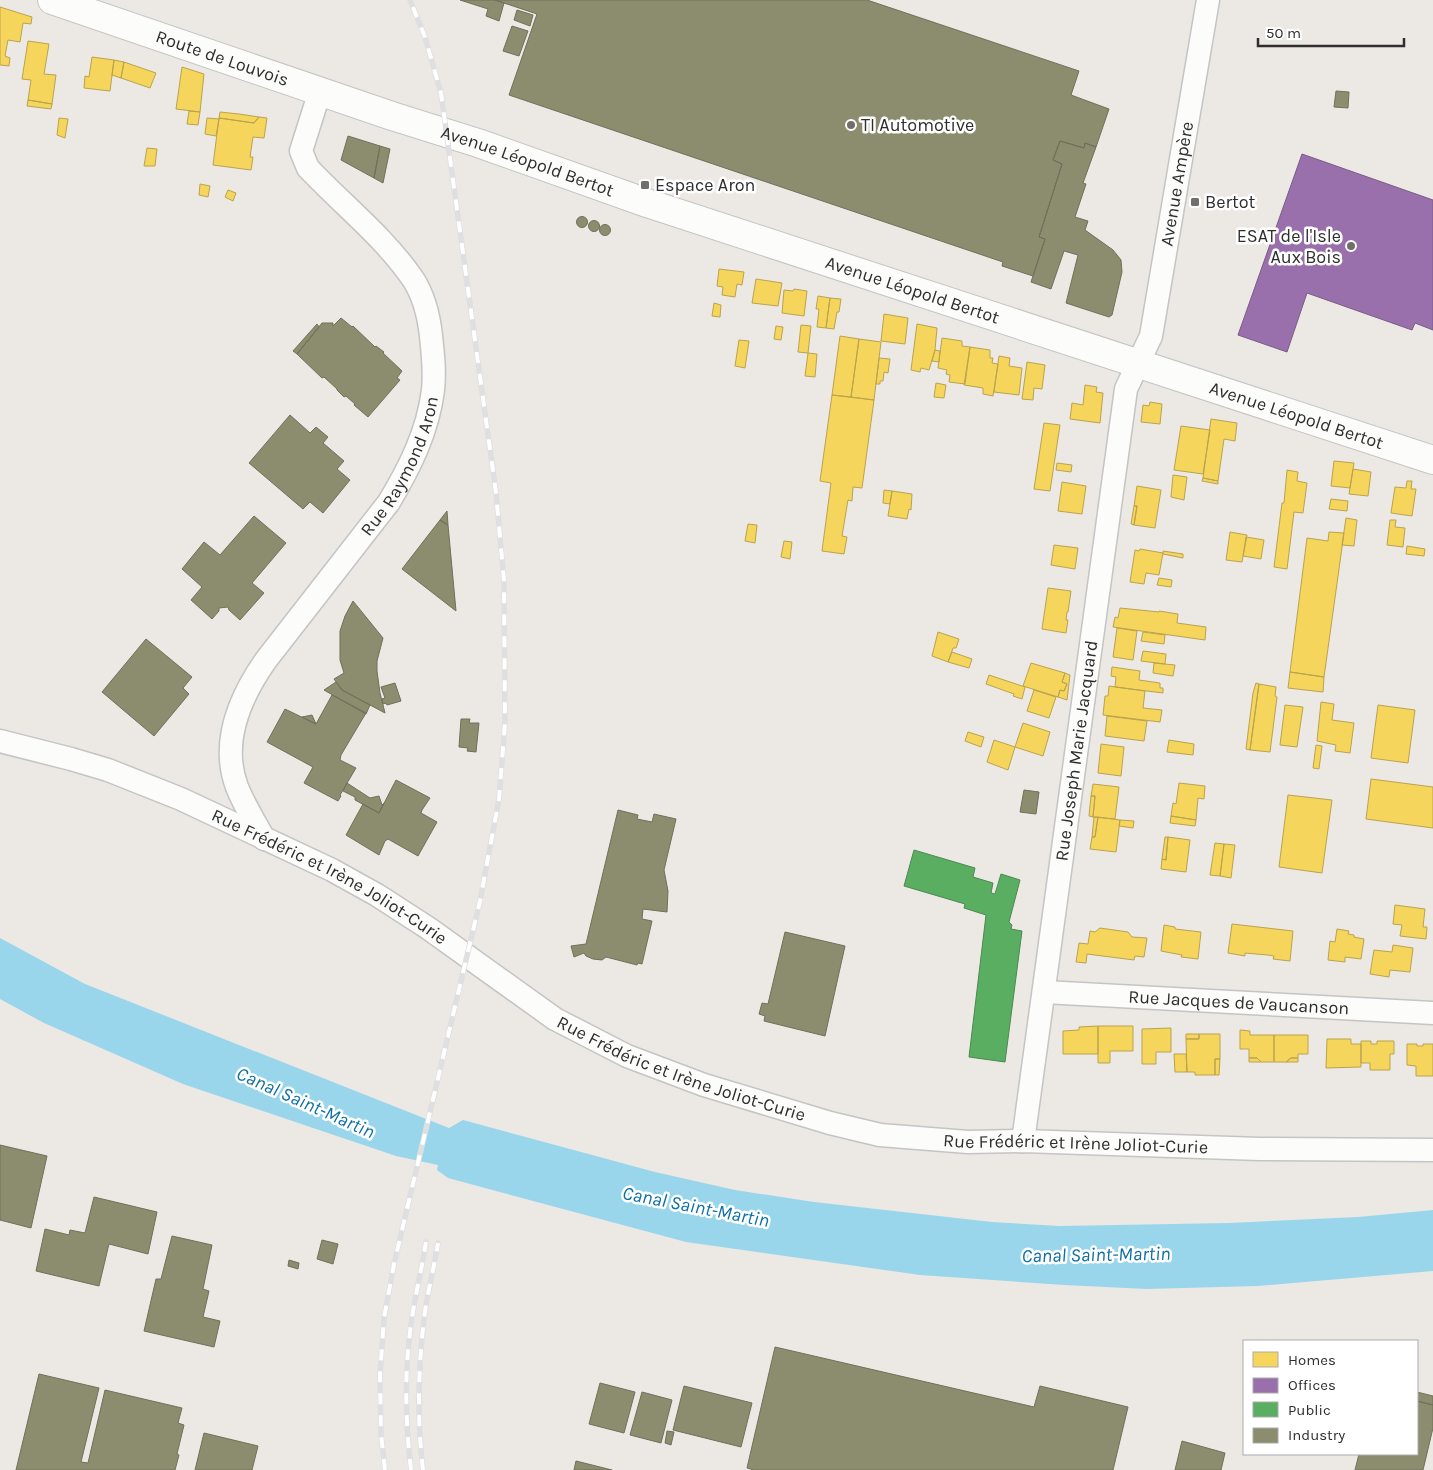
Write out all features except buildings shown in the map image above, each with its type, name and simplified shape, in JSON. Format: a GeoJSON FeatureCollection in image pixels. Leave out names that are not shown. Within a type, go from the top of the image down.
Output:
{"type":"FeatureCollection","features":[{"type":"Feature","properties":{"kind":"street","name":"Route de Louvois"},"geometry":{"type":"LineString","coordinates":[[52,0],[392,116]]}},
{"type":"Feature","properties":{"kind":"street","name":"Avenue Ampère"},"geometry":{"type":"LineString","coordinates":[[1138,363],[1151,336],[1208,0]]}},
{"type":"Feature","properties":{"kind":"street","name":"Rue Raymond Aron"},"geometry":{"type":"LineString","coordinates":[[264,839],[237,787],[232,770],[230,751],[233,729],[240,706],[252,680],[266,660],[389,502],[405,476],[427,421],[434,389],[434,361],[426,307],[414,280],[397,258],[308,168],[300,151],[320,91]]}},
{"type":"Feature","properties":{"kind":"street","name":"Avenue Léopold Bertot"},"geometry":{"type":"LineString","coordinates":[[392,116],[478,143],[647,203],[1433,460]]}},
{"type":"Feature","properties":{"kind":"street","name":"Rue Joseph Marie Jacquard"},"geometry":{"type":"LineString","coordinates":[[1022,1142],[1126,389],[1138,363]]}},
{"type":"Feature","properties":{"kind":"street","name":"Rue Frédéric et Irène Joliot-Curie"},"geometry":{"type":"LineString","coordinates":[[0,741],[108,770],[181,799],[332,870],[377,894],[428,928],[555,1019],[626,1056],[704,1085],[830,1123],[880,1135],[968,1142],[1260,1149],[1433,1150]]}},
{"type":"Feature","properties":{"kind":"street","name":"Rue Jacques de Vaucanson"},"geometry":{"type":"LineString","coordinates":[[1044,992],[1433,1013]]}},
{"type":"Feature","properties":{"kind":"water","name":"Canal Saint-Martin"},"geometry":{"type":"Polygon","coordinates":[[[0,938],[85,984],[449,1128],[463,1120],[655,1172],[735,1190],[814,1202],[992,1222],[1059,1226],[1229,1223],[1358,1217],[1433,1210],[1433,1271],[1258,1286],[1147,1289],[920,1275],[686,1242],[448,1178],[437,1170],[438,1165],[396,1156],[183,1084],[44,1023],[0,999],[0,938]]]}},
{"type":"Feature","properties":{"kind":"railway"},"geometry":{"type":"LineString","coordinates":[[385,1470],[381,1434],[380,1375],[384,1318],[394,1264],[480,901],[499,799],[505,723],[504,581],[496,493],[441,93],[425,37],[410,0]]}},
{"type":"Feature","properties":{"kind":"railway"},"geometry":{"type":"LineString","coordinates":[[411,1470],[407,1432],[409,1337],[426,1242]]}},
{"type":"Feature","properties":{"kind":"railway"},"geometry":{"type":"LineString","coordinates":[[423,1470],[419,1414],[420,1357],[425,1310],[438,1243]]}},
{"type":"Feature","properties":{"kind":"place","name":"TI Automotive"},"geometry":{"type":"Point","coordinates":[851,125]}},
{"type":"Feature","properties":{"kind":"place","name":"Espace Aron"},"geometry":{"type":"Point","coordinates":[645,185]}},
{"type":"Feature","properties":{"kind":"place","name":"Bertot"},"geometry":{"type":"Point","coordinates":[1195,202]}},
{"type":"Feature","properties":{"kind":"place","name":"ESAT de l'Isle Aux Bois"},"geometry":{"type":"Point","coordinates":[1351,246]}}]}
